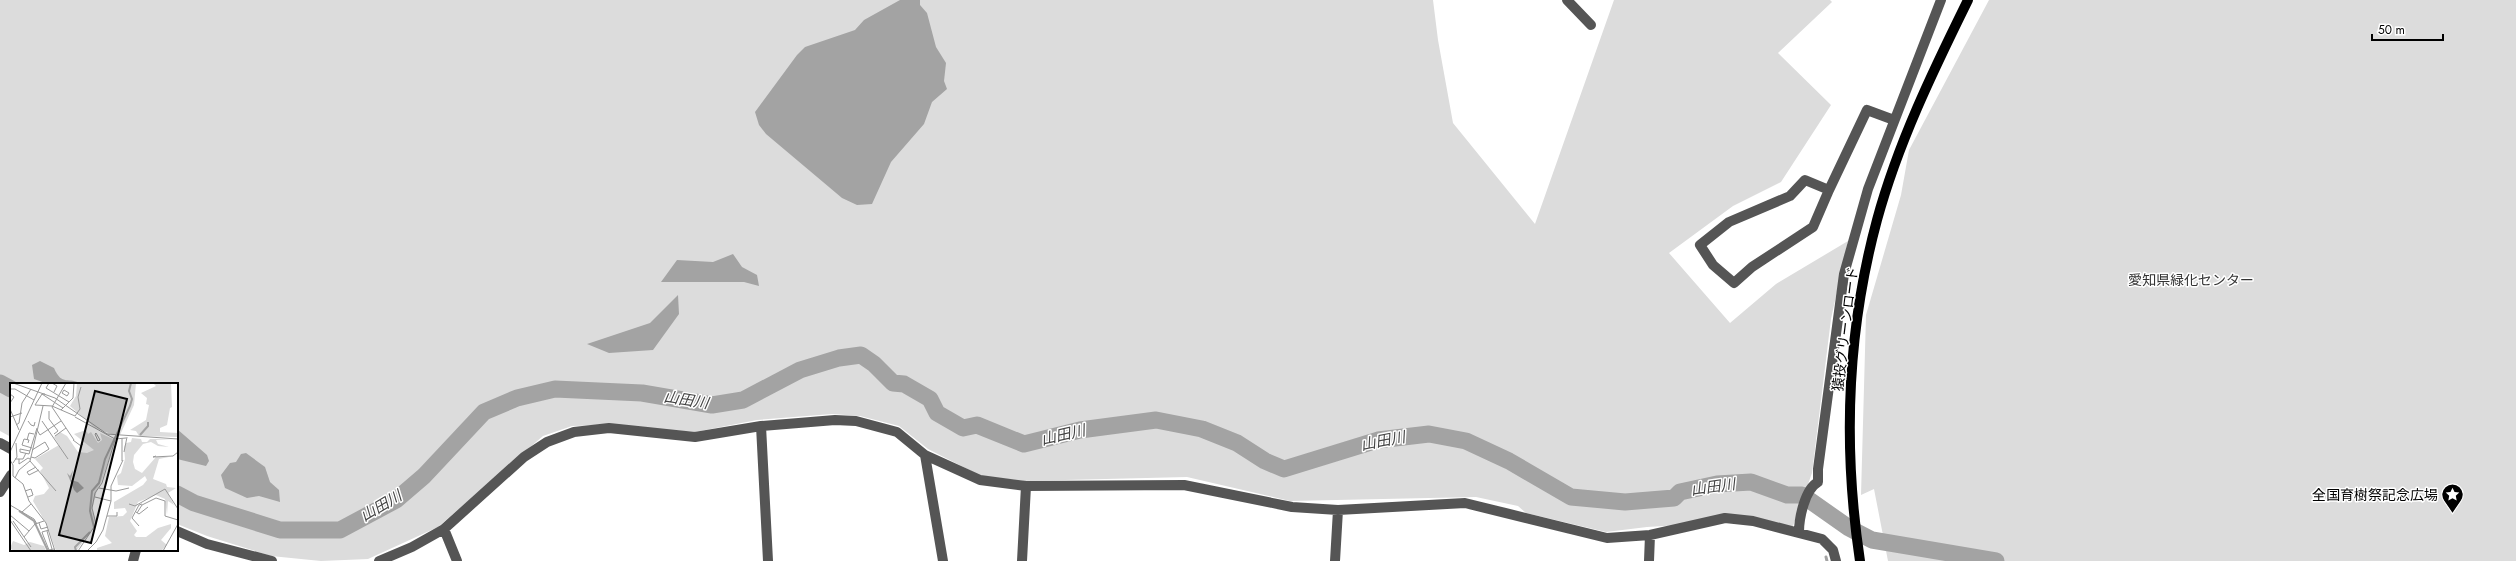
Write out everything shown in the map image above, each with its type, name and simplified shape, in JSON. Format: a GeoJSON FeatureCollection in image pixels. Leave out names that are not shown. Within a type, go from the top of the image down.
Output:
{"type":"FeatureCollection","features":[{"type":"Feature","properties":{"kind":"main road","name":"猿投グリーンロード"},"geometry":{"type":"LineString","coordinates":[[1860,561],[1853,509],[1850,406],[1852,366],[1862,286],[1878,220],[1894,169],[1936,62],[1968,0]]}},
{"type":"Feature","properties":{"kind":"street"},"geometry":{"type":"LineString","coordinates":[[1567,0],[1591,25]]}},
{"type":"Feature","properties":{"kind":"street"},"geometry":{"type":"LineString","coordinates":[[1799,532],[1801,513],[1810,490],[1818,482],[1818,470],[1829,375],[1844,274],[1868,190],[1941,0]]}},
{"type":"Feature","properties":{"kind":"street"},"geometry":{"type":"LineString","coordinates":[[1829,190],[1805,180],[1790,196],[1729,222],[1700,245],[1713,265],[1734,283],[1752,267],[1813,227],[1867,110],[1894,120]]}},
{"type":"Feature","properties":{"kind":"street"},"geometry":{"type":"LineString","coordinates":[[379,561],[412,547],[444,529],[524,457],[547,442],[574,432],[609,428],[695,437],[761,426],[836,420],[856,421],[897,432],[925,455],[980,480],[1026,486],[1184,485],[1292,507],[1338,510],[1465,503],[1592,536],[1607,538],[1650,535],[1725,518],[1753,521],[1799,532],[1828,543],[1833,550],[1836,561]]}},
{"type":"Feature","properties":{"kind":"street"},"geometry":{"type":"LineString","coordinates":[[761,426],[768,561]]}},
{"type":"Feature","properties":{"kind":"street"},"geometry":{"type":"LineString","coordinates":[[0,443],[10,448]]}},
{"type":"Feature","properties":{"kind":"street"},"geometry":{"type":"LineString","coordinates":[[925,455],[943,561]]}},
{"type":"Feature","properties":{"kind":"street"},"geometry":{"type":"LineString","coordinates":[[0,492],[10,477]]}},
{"type":"Feature","properties":{"kind":"street"},"geometry":{"type":"LineString","coordinates":[[1022,561],[1026,486]]}},
{"type":"Feature","properties":{"kind":"street"},"geometry":{"type":"LineString","coordinates":[[1335,561],[1338,510]]}},
{"type":"Feature","properties":{"kind":"street"},"geometry":{"type":"LineString","coordinates":[[444,529],[457,561]]}},
{"type":"Feature","properties":{"kind":"street"},"geometry":{"type":"LineString","coordinates":[[178,531],[207,544],[272,561]]}},
{"type":"Feature","properties":{"kind":"street"},"geometry":{"type":"LineString","coordinates":[[1649,561],[1650,535]]}},
{"type":"Feature","properties":{"kind":"street"},"geometry":{"type":"LineString","coordinates":[[133,561],[136,551]]}},
{"type":"Feature","properties":{"kind":"green space"},"geometry":{"type":"Polygon","coordinates":[[[0,0],[1433,0],[1438,40],[1453,123],[1535,224],[1614,0],[1830,0],[1832,2],[1778,53],[1831,105],[1781,182],[1733,206],[1669,253],[1730,323],[1776,284],[1848,241],[1831,319],[1812,473],[1793,526],[1789,527],[1766,520],[1647,527],[1606,532],[1526,513],[1518,506],[1476,497],[1290,501],[1187,477],[1024,481],[981,476],[928,449],[899,426],[860,416],[832,414],[757,420],[695,432],[608,425],[572,426],[543,436],[438,527],[368,559],[321,561],[271,556],[207,536],[178,524],[178,383],[10,383],[10,436],[0,431],[0,0]]]}},
{"type":"Feature","properties":{"kind":"green space","name":"愛知県緑化センター"},"geometry":{"type":"Polygon","coordinates":[[[1989,0],[2516,0],[2516,561],[1888,561],[1874,489],[1861,495],[1866,315],[1901,195],[1909,150],[1989,0]]]}},
{"type":"Feature","properties":{"kind":"shaded area"},"geometry":{"type":"Polygon","coordinates":[[[900,0],[920,0],[920,5],[927,13],[936,47],[946,63],[944,81],[947,89],[932,102],[924,124],[891,162],[872,204],[857,205],[842,198],[766,134],[759,125],[755,112],[797,55],[805,47],[855,30],[864,20],[900,0]]]}},
{"type":"Feature","properties":{"kind":"shaded area"},"geometry":{"type":"Polygon","coordinates":[[[733,254],[742,267],[757,275],[759,286],[744,282],[661,282],[677,260],[713,262],[733,254]]]}},
{"type":"Feature","properties":{"kind":"shaded area"},"geometry":{"type":"Polygon","coordinates":[[[678,295],[679,314],[653,350],[609,353],[587,344],[650,323],[678,295]]]}},
{"type":"Feature","properties":{"kind":"shaded area"},"geometry":{"type":"Polygon","coordinates":[[[40,361],[54,368],[57,374],[63,379],[79,383],[45,383],[34,379],[32,365],[40,361]]]}},
{"type":"Feature","properties":{"kind":"shaded area"},"geometry":{"type":"Polygon","coordinates":[[[178,430],[207,455],[209,461],[206,466],[178,459],[178,430]]]}},
{"type":"Feature","properties":{"kind":"shaded area"},"geometry":{"type":"Polygon","coordinates":[[[246,453],[265,467],[270,482],[279,490],[280,502],[259,496],[247,498],[225,488],[221,475],[230,463],[236,462],[241,454],[246,453]]]}},
{"type":"Feature","properties":{"kind":"waterway","name":"山田川"},"geometry":{"type":"LineString","coordinates":[[178,495],[194,503],[280,530],[340,530],[396,500],[424,476],[484,412],[517,398],[555,389],[642,393],[712,405],[743,400],[800,370],[839,358],[861,355],[874,364],[893,383],[904,384],[930,399],[937,413],[963,428],[977,425],[1024,444],[1080,430],[1156,420],[1202,429],[1237,443],[1265,461],[1284,469],[1378,440],[1429,434],[1466,441],[1509,461],[1571,497],[1625,502],[1674,498],[1680,492],[1717,484],[1751,482],[1787,495],[1802,495],[1849,528],[1872,540],[1996,561]]}},
{"type":"Feature","properties":{"kind":"waterway","name":"山田川"},"geometry":{"type":"LineString","coordinates":[[0,383],[10,388]]}},
{"type":"Feature","properties":{"kind":"waterway"},"geometry":{"type":"LineString","coordinates":[[1826,557],[1827,561]]}},
{"type":"Feature","properties":{"kind":"place","name":"全国育樹祭記念広場"},"geometry":{"type":"Point","coordinates":[2453,514]}}]}
